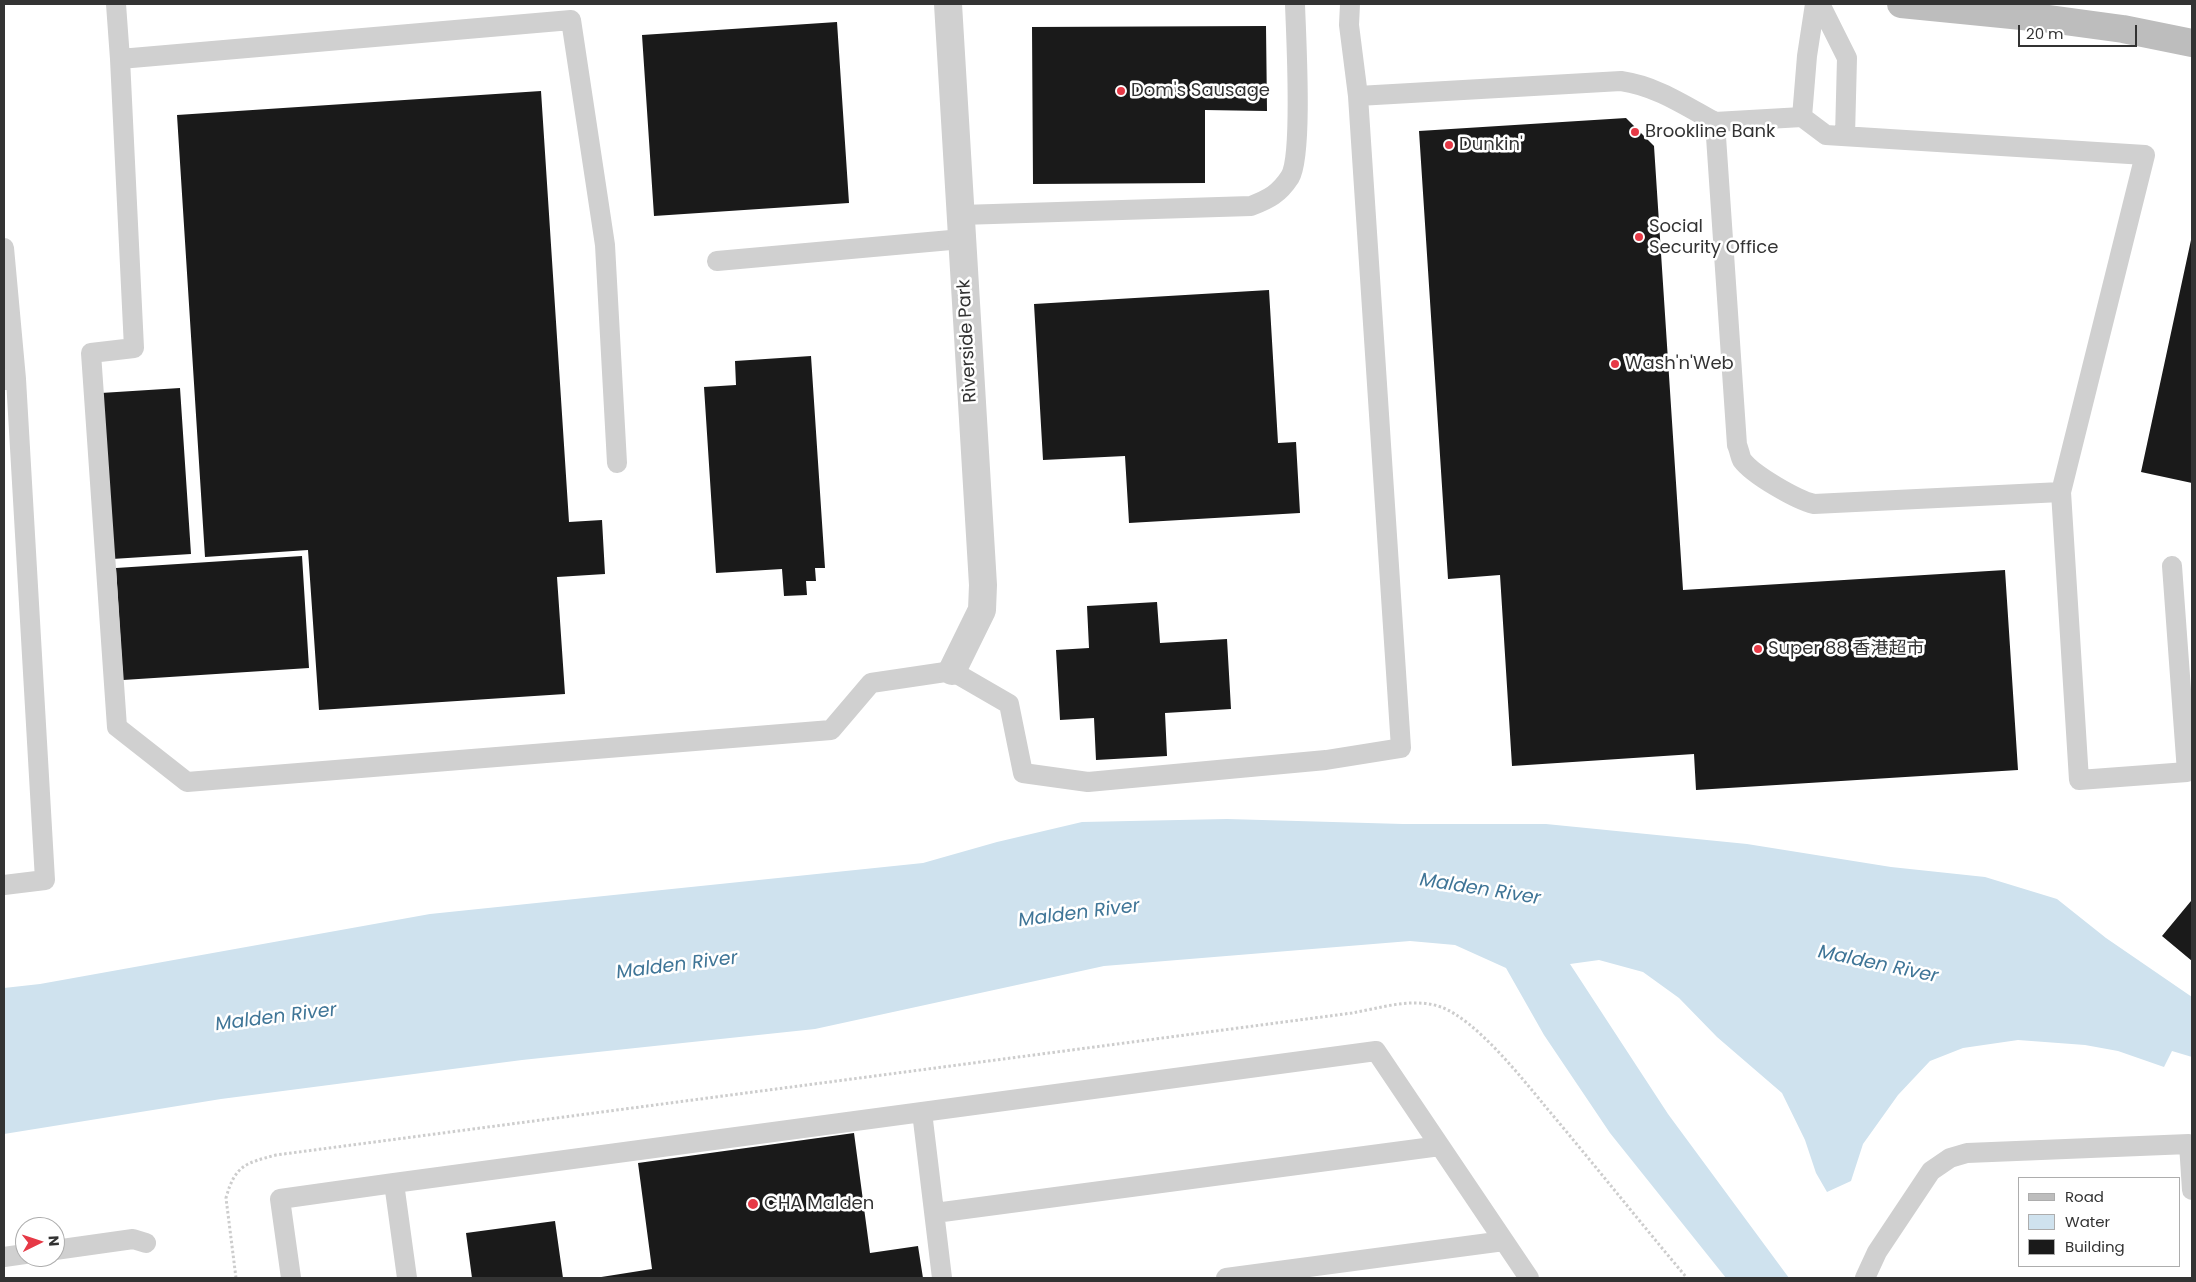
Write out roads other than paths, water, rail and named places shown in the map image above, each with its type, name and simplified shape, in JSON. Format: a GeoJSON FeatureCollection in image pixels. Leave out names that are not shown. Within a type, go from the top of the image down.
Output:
{"type":"FeatureCollection","features":[{"type":"Feature","properties":{"kind":"main road"},"geometry":{"type":"LineString","coordinates":[[1901,4],[1960,7],[2123,29],[2192,43]]}},
{"type":"Feature","properties":{"kind":"street","name":"Riverside Park"},"geometry":{"type":"LineString","coordinates":[[948,4],[983,585],[982,610],[952,671]]}},
{"type":"Feature","properties":{"kind":"lane"},"geometry":{"type":"LineString","coordinates":[[116,4],[134,348],[91,352],[117,727],[187,782],[831,730],[871,683],[952,671],[1009,704],[1023,773],[1088,782],[1326,760],[1401,748],[1358,96],[1350,25],[1350,4]]}},
{"type":"Feature","properties":{"kind":"lane"},"geometry":{"type":"LineString","coordinates":[[716,261],[962,227],[1251,206],[1272,198],[1291,176],[1297,152],[1295,4]]}},
{"type":"Feature","properties":{"kind":"lane"},"geometry":{"type":"LineString","coordinates":[[1802,117],[1807,56],[1815,4]]}},
{"type":"Feature","properties":{"kind":"lane"},"geometry":{"type":"LineString","coordinates":[[1820,4],[1846,58],[1845,136]]}},
{"type":"Feature","properties":{"kind":"lane"},"geometry":{"type":"LineString","coordinates":[[120,59],[571,20],[605,244],[617,463]]}},
{"type":"Feature","properties":{"kind":"lane"},"geometry":{"type":"LineString","coordinates":[[1358,96],[1621,81],[1641,83],[1656,89],[1715,122],[1802,117],[1826,135],[2145,156],[2061,492],[2079,780],[2187,772],[2172,566]]}},
{"type":"Feature","properties":{"kind":"lane"},"geometry":{"type":"LineString","coordinates":[[1715,122],[1737,445],[1742,459],[1753,470],[1801,500],[1814,504],[2061,492]]}},
{"type":"Feature","properties":{"kind":"lane"},"geometry":{"type":"LineString","coordinates":[[4,248],[13,484],[45,880],[4,885]]}},
{"type":"Feature","properties":{"kind":"lane"},"geometry":{"type":"LineString","coordinates":[[291,1278],[280,1199],[1376,1051],[1529,1278]]}},
{"type":"Feature","properties":{"kind":"lane"},"geometry":{"type":"LineString","coordinates":[[922,1112],[942,1278]]}},
{"type":"Feature","properties":{"kind":"lane"},"geometry":{"type":"LineString","coordinates":[[1865,1278],[1877,1252],[1931,1171],[1950,1158],[1968,1153],[2189,1144],[2192,1190]]}},
{"type":"Feature","properties":{"kind":"lane"},"geometry":{"type":"LineString","coordinates":[[935,1213],[1440,1146]]}},
{"type":"Feature","properties":{"kind":"lane"},"geometry":{"type":"LineString","coordinates":[[394,1183],[406,1278]]}},
{"type":"Feature","properties":{"kind":"lane"},"geometry":{"type":"LineString","coordinates":[[65,1249],[133,1239],[146,1242]]}},
{"type":"Feature","properties":{"kind":"lane"},"geometry":{"type":"LineString","coordinates":[[1226,1278],[1504,1241]]}},
{"type":"Feature","properties":{"kind":"water","name":"Malden River"},"geometry":{"type":"Polygon","coordinates":[[[1227,819],[1403,824],[1546,824],[1747,844],[1891,867],[1985,877],[2057,899],[2106,938],[2192,997],[2192,1057],[2172,1051],[2164,1067],[2118,1051],[2085,1045],[2018,1040],[1963,1048],[1930,1061],[1898,1095],[1863,1144],[1851,1181],[1827,1192],[1816,1173],[1805,1140],[1782,1093],[1717,1037],[1679,998],[1643,972],[1599,960],[1570,964],[1668,1114],[1789,1278],[1726,1278],[1610,1133],[1544,1035],[1506,968],[1455,945],[1410,941],[1104,966],[815,1029],[522,1060],[221,1099],[4,1134],[4,988],[40,984],[430,914],[923,863],[997,842],[1082,822],[1227,819]]]}},
{"type":"Feature","properties":{"kind":"place","name":"Dom's Sausage"},"geometry":{"type":"Point","coordinates":[1121,91]}},
{"type":"Feature","properties":{"kind":"place","name":"Brookline Bank"},"geometry":{"type":"Point","coordinates":[1635,132]}},
{"type":"Feature","properties":{"kind":"place","name":"Dunkin'"},"geometry":{"type":"Point","coordinates":[1449,145]}},
{"type":"Feature","properties":{"kind":"place","name":"Social Security Office"},"geometry":{"type":"Point","coordinates":[1639,237]}},
{"type":"Feature","properties":{"kind":"place","name":"Wash'n'Web"},"geometry":{"type":"Point","coordinates":[1615,364]}},
{"type":"Feature","properties":{"kind":"place","name":"Super 88 香港超市"},"geometry":{"type":"Point","coordinates":[1758,649]}},
{"type":"Feature","properties":{"kind":"place","name":"CHA Malden"},"geometry":{"type":"Point","coordinates":[753,1204]}}]}
